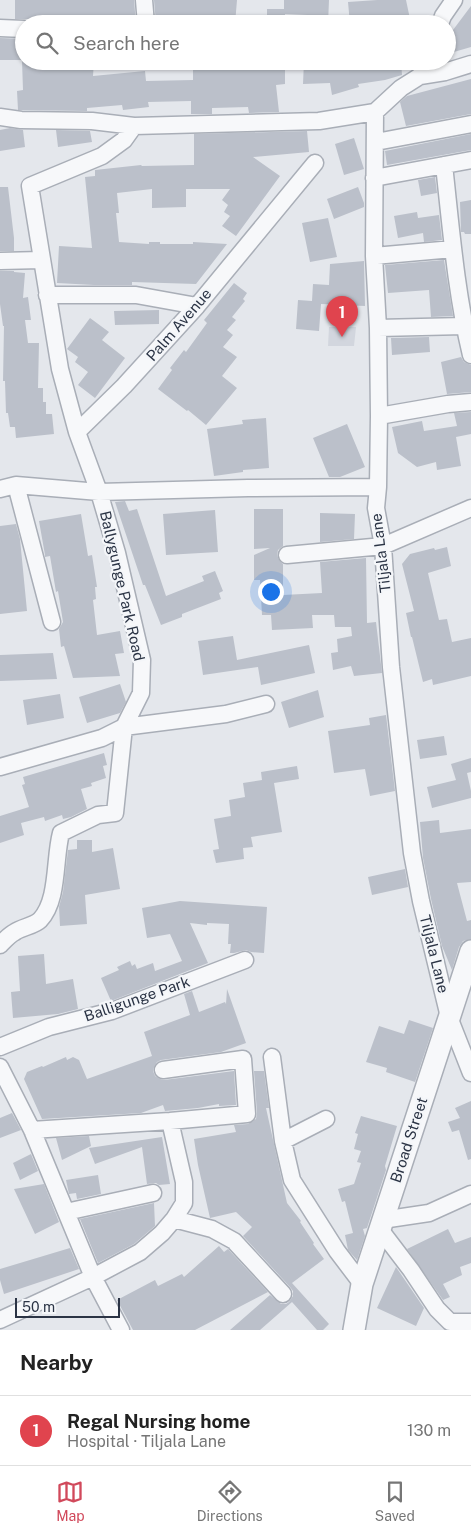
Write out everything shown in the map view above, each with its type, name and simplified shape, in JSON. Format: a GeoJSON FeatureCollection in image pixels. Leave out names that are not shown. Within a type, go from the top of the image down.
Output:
{"type":"FeatureCollection","features":[{"type":"Feature","properties":{"kind":"street"},"geometry":{"type":"LineString","coordinates":[[144,0],[145,15]]}},
{"type":"Feature","properties":{"kind":"street"},"geometry":{"type":"LineString","coordinates":[[444,15],[454,0]]}},
{"type":"Feature","properties":{"kind":"street"},"geometry":{"type":"LineString","coordinates":[[0,28],[15,28]]}},
{"type":"Feature","properties":{"kind":"street"},"geometry":{"type":"LineString","coordinates":[[456,69],[471,64]]}},
{"type":"Feature","properties":{"kind":"street"},"geometry":{"type":"LineString","coordinates":[[0,117],[21,120],[92,121],[134,126],[319,121],[375,112],[422,70]]}},
{"type":"Feature","properties":{"kind":"street"},"geometry":{"type":"LineString","coordinates":[[430,70],[445,72],[452,70]]}},
{"type":"Feature","properties":{"kind":"street","name":"Tiljala Lane"},"geometry":{"type":"LineString","coordinates":[[375,112],[374,256],[378,328],[379,416],[376,508],[383,546],[392,667],[412,853],[421,901],[449,1017],[471,1073]]}},
{"type":"Feature","properties":{"kind":"street"},"geometry":{"type":"LineString","coordinates":[[376,142],[471,124]]}},
{"type":"Feature","properties":{"kind":"street"},"geometry":{"type":"LineString","coordinates":[[99,492],[77,432],[60,369],[40,260],[30,186],[102,156],[124,140],[134,126]]}},
{"type":"Feature","properties":{"kind":"street"},"geometry":{"type":"LineString","coordinates":[[374,178],[471,160]]}},
{"type":"Feature","properties":{"kind":"street","name":"Palm Avenue"},"geometry":{"type":"LineString","coordinates":[[77,432],[124,386],[197,306],[315,163]]}},
{"type":"Feature","properties":{"kind":"street"},"geometry":{"type":"LineString","coordinates":[[444,165],[453,249],[464,326],[471,355]]}},
{"type":"Feature","properties":{"kind":"street"},"geometry":{"type":"LineString","coordinates":[[374,256],[453,249]]}},
{"type":"Feature","properties":{"kind":"street"},"geometry":{"type":"LineString","coordinates":[[0,261],[40,260]]}},
{"type":"Feature","properties":{"kind":"street"},"geometry":{"type":"LineString","coordinates":[[47,295],[136,295],[197,306]]}},
{"type":"Feature","properties":{"kind":"street"},"geometry":{"type":"LineString","coordinates":[[378,328],[464,326]]}},
{"type":"Feature","properties":{"kind":"street"},"geometry":{"type":"LineString","coordinates":[[379,416],[471,402]]}},
{"type":"Feature","properties":{"kind":"street"},"geometry":{"type":"LineString","coordinates":[[52,622],[8,487],[99,492],[378,487]]}},
{"type":"Feature","properties":{"kind":"street","name":"Ballygunge Park Road"},"geometry":{"type":"LineString","coordinates":[[99,492],[142,660],[141,693],[124,726]]}},
{"type":"Feature","properties":{"kind":"street"},"geometry":{"type":"LineString","coordinates":[[287,555],[383,546],[471,508]]}},
{"type":"Feature","properties":{"kind":"street"},"geometry":{"type":"LineString","coordinates":[[0,767],[102,738],[124,726],[226,714],[266,704]]}},
{"type":"Feature","properties":{"kind":"street"},"geometry":{"type":"LineString","coordinates":[[0,945],[14,932],[39,921],[48,906],[55,881],[57,846],[61,833],[98,815],[115,813],[124,726]]}},
{"type":"Feature","properties":{"kind":"street","name":"Balligunge Park"},"geometry":{"type":"LineString","coordinates":[[0,1047],[48,1027],[112,1011],[245,960]]}},
{"type":"Feature","properties":{"kind":"street","name":"Broad Street"},"geometry":{"type":"LineString","coordinates":[[354,1330],[362,1284],[380,1224],[469,960]]}},
{"type":"Feature","properties":{"kind":"street"},"geometry":{"type":"LineString","coordinates":[[272,1057],[283,1141],[292,1180],[337,1250],[362,1284]]}},
{"type":"Feature","properties":{"kind":"street"},"geometry":{"type":"LineString","coordinates":[[32,1130],[170,1122],[247,1114],[243,1059],[163,1070]]}},
{"type":"Feature","properties":{"kind":"street"},"geometry":{"type":"LineString","coordinates":[[0,1067],[32,1130],[92,1277],[120,1330]]}},
{"type":"Feature","properties":{"kind":"street"},"geometry":{"type":"LineString","coordinates":[[283,1141],[326,1119]]}},
{"type":"Feature","properties":{"kind":"street"},"geometry":{"type":"LineString","coordinates":[[0,1320],[92,1277],[140,1252],[162,1233],[184,1203],[184,1182],[170,1122]]}},
{"type":"Feature","properties":{"kind":"street"},"geometry":{"type":"LineString","coordinates":[[66,1212],[154,1193]]}},
{"type":"Feature","properties":{"kind":"street"},"geometry":{"type":"LineString","coordinates":[[471,1194],[429,1213],[380,1224],[437,1309],[450,1322],[471,1322]]}},
{"type":"Feature","properties":{"kind":"street"},"geometry":{"type":"LineString","coordinates":[[174,1219],[212,1229],[234,1241],[283,1294]]}},
{"type":"Feature","properties":{"kind":"shaded area"},"geometry":{"type":"Polygon","coordinates":[[[329,327],[356,327],[354,346],[328,346],[329,327]]]}},
{"type":"Feature","properties":{"kind":"building"},"geometry":{"type":"Polygon","coordinates":[[[15,0],[134,0],[135,15],[15,15],[15,0]]]}},
{"type":"Feature","properties":{"kind":"building"},"geometry":{"type":"Polygon","coordinates":[[[154,0],[237,0],[236,15],[155,15],[154,0]]]}},
{"type":"Feature","properties":{"kind":"building"},"geometry":{"type":"Polygon","coordinates":[[[284,0],[329,0],[328,15],[267,15],[267,9],[284,9],[284,0]]]}},
{"type":"Feature","properties":{"kind":"building"},"geometry":{"type":"Polygon","coordinates":[[[406,0],[409,15],[349,15],[348,2],[406,0]]]}},
{"type":"Feature","properties":{"kind":"building"},"geometry":{"type":"Polygon","coordinates":[[[471,6],[471,47],[456,51],[456,26],[471,6]]]}},
{"type":"Feature","properties":{"kind":"building"},"geometry":{"type":"Polygon","coordinates":[[[0,38],[15,39],[15,60],[0,60],[0,38]]]}},
{"type":"Feature","properties":{"kind":"building"},"geometry":{"type":"Polygon","coordinates":[[[22,70],[93,70],[93,76],[145,71],[146,81],[193,80],[193,70],[285,70],[285,84],[276,85],[279,112],[249,113],[248,107],[212,108],[212,114],[191,114],[191,101],[148,102],[149,107],[123,110],[122,105],[87,108],[87,111],[18,110],[17,91],[23,90],[22,70]]]}},
{"type":"Feature","properties":{"kind":"building"},"geometry":{"type":"Polygon","coordinates":[[[304,70],[402,70],[402,75],[358,84],[359,87],[332,95],[330,83],[303,84],[304,70]]]}},
{"type":"Feature","properties":{"kind":"building"},"geometry":{"type":"Polygon","coordinates":[[[471,79],[471,114],[406,126],[400,102],[407,96],[471,79]]]}},
{"type":"Feature","properties":{"kind":"building"},"geometry":{"type":"Polygon","coordinates":[[[10,128],[23,130],[25,147],[0,151],[0,130],[10,128]]]}},
{"type":"Feature","properties":{"kind":"building"},"geometry":{"type":"Polygon","coordinates":[[[56,130],[90,131],[92,142],[58,147],[56,130]]]}},
{"type":"Feature","properties":{"kind":"building"},"geometry":{"type":"Polygon","coordinates":[[[307,131],[309,152],[253,157],[280,176],[236,236],[222,226],[230,216],[224,212],[228,205],[222,200],[230,189],[186,189],[186,207],[152,208],[152,189],[117,193],[119,213],[116,213],[119,242],[227,244],[196,284],[132,282],[132,285],[94,285],[57,283],[59,246],[92,248],[85,177],[95,176],[95,170],[141,165],[194,165],[194,134],[307,131]]]}},
{"type":"Feature","properties":{"kind":"building"},"geometry":{"type":"Polygon","coordinates":[[[471,134],[471,150],[387,165],[385,151],[471,134]]]}},
{"type":"Feature","properties":{"kind":"building"},"geometry":{"type":"Polygon","coordinates":[[[354,138],[364,169],[344,175],[335,144],[354,138]]]}},
{"type":"Feature","properties":{"kind":"building"},"geometry":{"type":"Polygon","coordinates":[[[435,177],[437,193],[421,196],[418,180],[435,177]]]}},
{"type":"Feature","properties":{"kind":"building"},"geometry":{"type":"Polygon","coordinates":[[[0,187],[8,187],[14,251],[0,251],[0,187]]]}},
{"type":"Feature","properties":{"kind":"building"},"geometry":{"type":"Polygon","coordinates":[[[358,187],[364,207],[334,219],[327,199],[358,187]]]}},
{"type":"Feature","properties":{"kind":"building"},"geometry":{"type":"Polygon","coordinates":[[[471,200],[471,234],[465,234],[461,232],[460,202],[471,200]]]}},
{"type":"Feature","properties":{"kind":"building"},"geometry":{"type":"Polygon","coordinates":[[[417,212],[418,218],[439,215],[442,240],[424,242],[423,233],[398,238],[394,216],[417,212]]]}},
{"type":"Feature","properties":{"kind":"building"},"geometry":{"type":"Polygon","coordinates":[[[328,218],[337,257],[310,262],[302,223],[328,218]]]}},
{"type":"Feature","properties":{"kind":"building"},"geometry":{"type":"Polygon","coordinates":[[[444,260],[453,316],[431,317],[429,290],[388,293],[385,265],[444,260]]]}},
{"type":"Feature","properties":{"kind":"building"},"geometry":{"type":"Polygon","coordinates":[[[364,261],[365,306],[321,304],[319,331],[296,329],[298,300],[312,301],[313,284],[329,285],[330,264],[364,261]]]}},
{"type":"Feature","properties":{"kind":"building"},"geometry":{"type":"Polygon","coordinates":[[[0,271],[25,273],[23,298],[28,297],[31,320],[25,320],[28,343],[39,343],[38,388],[43,388],[43,402],[46,402],[46,414],[52,414],[54,434],[16,438],[15,427],[10,427],[8,413],[6,413],[5,381],[3,381],[4,326],[0,304],[0,271]]]}},
{"type":"Feature","properties":{"kind":"building"},"geometry":{"type":"Polygon","coordinates":[[[234,283],[247,293],[243,299],[245,301],[232,317],[236,320],[227,330],[233,335],[223,347],[237,357],[222,376],[237,388],[206,425],[158,389],[172,370],[170,368],[184,350],[186,352],[207,323],[204,320],[234,283]]]}},
{"type":"Feature","properties":{"kind":"building"},"geometry":{"type":"Polygon","coordinates":[[[159,310],[159,324],[115,325],[114,311],[159,310]]]}},
{"type":"Feature","properties":{"kind":"building"},"geometry":{"type":"Polygon","coordinates":[[[90,318],[109,332],[102,340],[125,358],[95,398],[78,385],[88,372],[75,362],[78,357],[67,349],[90,318]]]}},
{"type":"Feature","properties":{"kind":"building"},"geometry":{"type":"Polygon","coordinates":[[[429,337],[430,352],[392,355],[391,338],[429,337]]]}},
{"type":"Feature","properties":{"kind":"building"},"geometry":{"type":"Polygon","coordinates":[[[461,357],[464,362],[471,365],[471,392],[447,394],[441,362],[461,357]]]}},
{"type":"Feature","properties":{"kind":"building"},"geometry":{"type":"Polygon","coordinates":[[[471,412],[471,434],[456,437],[461,466],[437,470],[436,462],[417,467],[398,453],[392,427],[422,421],[424,431],[457,426],[454,413],[471,412]]]}},
{"type":"Feature","properties":{"kind":"building"},"geometry":{"type":"Polygon","coordinates":[[[266,418],[269,468],[243,470],[243,472],[214,476],[207,429],[243,424],[242,420],[266,418]]]}},
{"type":"Feature","properties":{"kind":"building"},"geometry":{"type":"Polygon","coordinates":[[[347,424],[365,467],[340,477],[329,477],[313,438],[347,424]]]}},
{"type":"Feature","properties":{"kind":"building"},"geometry":{"type":"Polygon","coordinates":[[[125,501],[129,511],[137,509],[166,596],[204,581],[202,576],[215,571],[223,591],[219,593],[221,599],[182,614],[182,617],[161,625],[145,585],[143,585],[115,502],[125,501]]]}},
{"type":"Feature","properties":{"kind":"building"},"geometry":{"type":"Polygon","coordinates":[[[254,509],[283,509],[283,546],[278,550],[277,555],[283,564],[283,595],[322,593],[320,562],[366,558],[367,623],[376,622],[382,673],[354,676],[351,666],[333,670],[331,653],[338,652],[337,639],[352,636],[351,627],[335,627],[334,615],[312,615],[313,628],[272,630],[271,615],[262,615],[260,580],[254,580],[254,555],[270,548],[254,549],[254,509]]]}},
{"type":"Feature","properties":{"kind":"building"},"geometry":{"type":"Polygon","coordinates":[[[215,510],[218,552],[166,555],[163,514],[215,510]]]}},
{"type":"Feature","properties":{"kind":"building"},"geometry":{"type":"Polygon","coordinates":[[[320,513],[355,514],[354,539],[320,542],[320,513]]]}},
{"type":"Feature","properties":{"kind":"building"},"geometry":{"type":"Polygon","coordinates":[[[81,514],[88,556],[92,555],[97,587],[95,587],[96,599],[93,600],[97,635],[120,631],[124,653],[115,654],[120,676],[73,678],[64,646],[61,647],[59,629],[63,622],[58,591],[56,592],[50,556],[45,557],[39,521],[81,514]]]}},
{"type":"Feature","properties":{"kind":"building"},"geometry":{"type":"Polygon","coordinates":[[[16,524],[20,539],[27,611],[0,614],[0,526],[16,524]]]}},
{"type":"Feature","properties":{"kind":"building"},"geometry":{"type":"Polygon","coordinates":[[[447,547],[451,566],[428,573],[439,620],[447,619],[452,642],[471,638],[471,676],[433,685],[432,679],[423,682],[411,637],[406,613],[414,611],[402,564],[410,554],[447,547]]]}},
{"type":"Feature","properties":{"kind":"building"},"geometry":{"type":"Polygon","coordinates":[[[233,636],[237,660],[309,645],[315,673],[261,685],[258,667],[203,675],[198,641],[233,636]]]}},
{"type":"Feature","properties":{"kind":"building"},"geometry":{"type":"Polygon","coordinates":[[[53,653],[57,679],[0,681],[0,655],[53,653]]]}},
{"type":"Feature","properties":{"kind":"building"},"geometry":{"type":"Polygon","coordinates":[[[120,684],[126,702],[120,713],[87,723],[79,697],[120,684]]]}},
{"type":"Feature","properties":{"kind":"building"},"geometry":{"type":"Polygon","coordinates":[[[318,690],[324,717],[289,728],[281,702],[318,690]]]}},
{"type":"Feature","properties":{"kind":"building"},"geometry":{"type":"Polygon","coordinates":[[[60,694],[64,718],[27,725],[23,700],[60,694]]]}},
{"type":"Feature","properties":{"kind":"building"},"geometry":{"type":"Polygon","coordinates":[[[386,715],[395,791],[370,796],[365,769],[334,773],[328,731],[370,725],[369,718],[386,715]]]}},
{"type":"Feature","properties":{"kind":"building"},"geometry":{"type":"Polygon","coordinates":[[[444,736],[447,755],[420,759],[417,740],[444,736]]]}},
{"type":"Feature","properties":{"kind":"building"},"geometry":{"type":"Polygon","coordinates":[[[104,753],[107,765],[103,766],[106,778],[91,783],[92,786],[81,789],[87,809],[63,819],[62,815],[45,821],[44,817],[21,823],[24,835],[0,843],[0,816],[29,807],[22,785],[25,784],[23,777],[104,753]]]}},
{"type":"Feature","properties":{"kind":"building"},"geometry":{"type":"Polygon","coordinates":[[[471,758],[471,772],[467,773],[471,798],[432,808],[427,787],[456,780],[451,764],[471,758]]]}},
{"type":"Feature","properties":{"kind":"building"},"geometry":{"type":"Polygon","coordinates":[[[297,766],[299,779],[274,783],[282,832],[251,837],[253,847],[243,848],[244,859],[216,863],[213,850],[219,849],[214,819],[231,816],[229,800],[245,797],[243,783],[262,780],[261,772],[297,766]]]}},
{"type":"Feature","properties":{"kind":"building"},"geometry":{"type":"Polygon","coordinates":[[[439,820],[440,833],[471,829],[471,882],[457,883],[467,921],[471,920],[471,939],[463,941],[459,947],[452,970],[442,946],[423,858],[420,822],[439,820]]]}},
{"type":"Feature","properties":{"kind":"building"},"geometry":{"type":"Polygon","coordinates":[[[77,840],[92,840],[92,852],[113,848],[120,889],[85,895],[87,924],[60,926],[59,907],[63,892],[68,850],[77,849],[77,840]]]}},
{"type":"Feature","properties":{"kind":"building"},"geometry":{"type":"Polygon","coordinates":[[[405,869],[408,887],[372,895],[368,877],[405,869]]]}},
{"type":"Feature","properties":{"kind":"building"},"geometry":{"type":"Polygon","coordinates":[[[180,901],[267,907],[264,953],[246,950],[230,953],[231,944],[228,944],[229,924],[207,923],[207,925],[190,923],[208,963],[111,1001],[101,978],[119,970],[117,967],[130,961],[132,966],[135,964],[137,969],[153,963],[155,971],[182,961],[170,934],[147,938],[142,908],[180,901]]]}},
{"type":"Feature","properties":{"kind":"building"},"geometry":{"type":"Polygon","coordinates":[[[44,954],[46,984],[73,979],[78,1009],[58,1014],[13,1018],[11,992],[20,991],[18,956],[44,954]]]}},
{"type":"Feature","properties":{"kind":"building"},"geometry":{"type":"Polygon","coordinates":[[[227,989],[246,1043],[221,1052],[161,1060],[157,1062],[153,1071],[155,1076],[164,1080],[234,1071],[236,1105],[219,1106],[219,1104],[165,1111],[163,1105],[141,1113],[42,1119],[24,1079],[27,1072],[66,1057],[67,1060],[73,1057],[79,1060],[87,1079],[152,1056],[144,1032],[190,1015],[184,994],[192,991],[199,1012],[225,1002],[226,1004],[227,989]]]}},
{"type":"Feature","properties":{"kind":"building"},"geometry":{"type":"Polygon","coordinates":[[[409,1020],[433,1028],[415,1082],[386,1072],[387,1068],[366,1062],[379,1026],[404,1034],[409,1020]]]}},
{"type":"Feature","properties":{"kind":"building"},"geometry":{"type":"Polygon","coordinates":[[[254,1071],[264,1071],[269,1108],[266,1108],[287,1203],[301,1221],[313,1244],[324,1259],[292,1283],[329,1324],[323,1330],[317,1330],[292,1302],[260,1330],[230,1330],[270,1295],[281,1304],[289,1302],[293,1296],[293,1291],[290,1287],[243,1236],[252,1227],[236,1212],[210,1218],[198,1165],[194,1139],[236,1132],[234,1125],[248,1124],[256,1119],[254,1071]]]}},
{"type":"Feature","properties":{"kind":"building"},"geometry":{"type":"Polygon","coordinates":[[[471,1101],[471,1159],[468,1160],[459,1130],[452,1132],[448,1122],[460,1118],[455,1108],[471,1101]]]}},
{"type":"Feature","properties":{"kind":"building"},"geometry":{"type":"Polygon","coordinates":[[[12,1113],[21,1130],[0,1138],[0,1118],[12,1113]]]}},
{"type":"Feature","properties":{"kind":"building"},"geometry":{"type":"Polygon","coordinates":[[[361,1116],[397,1126],[385,1166],[386,1170],[367,1228],[363,1229],[365,1236],[357,1260],[348,1250],[345,1235],[353,1233],[345,1201],[342,1202],[338,1189],[354,1184],[361,1163],[357,1162],[361,1151],[354,1149],[358,1134],[355,1133],[361,1116]]]}},
{"type":"Feature","properties":{"kind":"building"},"geometry":{"type":"Polygon","coordinates":[[[89,1136],[91,1146],[62,1160],[56,1138],[89,1136]]]}},
{"type":"Feature","properties":{"kind":"building"},"geometry":{"type":"Polygon","coordinates":[[[162,1137],[170,1184],[147,1184],[142,1147],[95,1164],[89,1148],[162,1137]]]}},
{"type":"Feature","properties":{"kind":"building"},"geometry":{"type":"Polygon","coordinates":[[[31,1154],[38,1171],[20,1180],[13,1163],[31,1154]]]}},
{"type":"Feature","properties":{"kind":"building"},"geometry":{"type":"Polygon","coordinates":[[[98,1175],[101,1194],[77,1199],[76,1193],[69,1194],[66,1180],[98,1175]]]}},
{"type":"Feature","properties":{"kind":"building"},"geometry":{"type":"Polygon","coordinates":[[[44,1184],[59,1222],[35,1234],[14,1189],[44,1184]]]}},
{"type":"Feature","properties":{"kind":"building"},"geometry":{"type":"Polygon","coordinates":[[[154,1203],[155,1226],[134,1244],[98,1263],[80,1219],[154,1203]]]}},
{"type":"Feature","properties":{"kind":"building"},"geometry":{"type":"Polygon","coordinates":[[[448,1229],[455,1243],[471,1237],[471,1263],[460,1267],[462,1275],[443,1284],[450,1297],[443,1300],[407,1249],[448,1229]]]}},
{"type":"Feature","properties":{"kind":"building"},"geometry":{"type":"Polygon","coordinates":[[[219,1246],[224,1252],[228,1249],[268,1292],[195,1330],[133,1330],[117,1300],[155,1280],[158,1286],[182,1274],[184,1277],[219,1246]]]}},
{"type":"Feature","properties":{"kind":"building"},"geometry":{"type":"Polygon","coordinates":[[[70,1248],[79,1269],[4,1294],[0,1280],[0,1269],[70,1248]]]}},
{"type":"Feature","properties":{"kind":"building"},"geometry":{"type":"Polygon","coordinates":[[[396,1267],[424,1308],[416,1326],[377,1308],[396,1267]]]}},
{"type":"Feature","properties":{"kind":"place","name":"Regal Nursing home"},"geometry":{"type":"Point","coordinates":[342,337]}}]}
